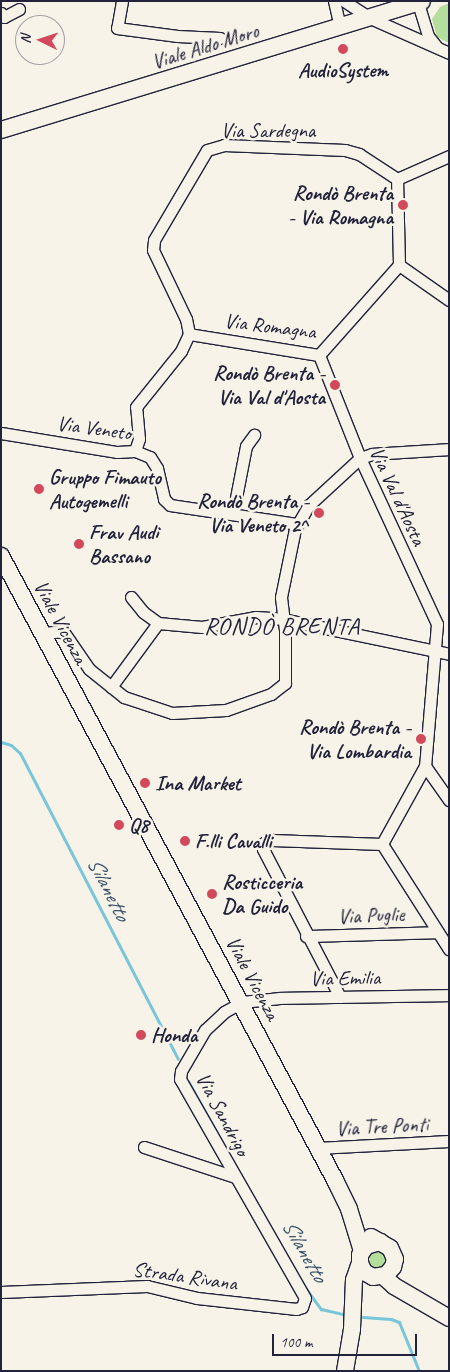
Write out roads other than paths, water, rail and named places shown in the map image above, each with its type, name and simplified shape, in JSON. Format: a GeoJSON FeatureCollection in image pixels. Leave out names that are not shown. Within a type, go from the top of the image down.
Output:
{"type":"FeatureCollection","features":[{"type":"Feature","properties":{"kind":"main road","name":"Viale Aldo Moro"},"geometry":{"type":"LineString","coordinates":[[1,130],[420,2]]}},
{"type":"Feature","properties":{"kind":"main road","name":"Viale Vicenza"},"geometry":{"type":"LineString","coordinates":[[1,556],[242,1002],[349,1211],[365,1232],[392,1250],[395,1259],[384,1273]]}},
{"type":"Feature","properties":{"kind":"main road","name":"Viale Vicenza"},"geometry":{"type":"LineString","coordinates":[[349,1211],[361,1257]]}},
{"type":"Feature","properties":{"kind":"main road"},"geometry":{"type":"LineString","coordinates":[[352,1329],[352,1292],[361,1257],[369,1244],[380,1242]]}},
{"type":"Feature","properties":{"kind":"main road"},"geometry":{"type":"LineString","coordinates":[[361,1257],[364,1272],[384,1273],[419,1301],[449,1318]]}},
{"type":"Feature","properties":{"kind":"main road"},"geometry":{"type":"LineString","coordinates":[[346,1371],[352,1329],[362,1290],[384,1273]]}},
{"type":"Feature","properties":{"kind":"street"},"geometry":{"type":"LineString","coordinates":[[122,1],[117,28],[178,36],[220,38]]}},
{"type":"Feature","properties":{"kind":"street"},"geometry":{"type":"LineString","coordinates":[[334,1],[340,28]]}},
{"type":"Feature","properties":{"kind":"street"},"geometry":{"type":"LineString","coordinates":[[344,1],[370,18],[443,51]]}},
{"type":"Feature","properties":{"kind":"street"},"geometry":{"type":"LineString","coordinates":[[420,2],[428,36],[443,51]]}},
{"type":"Feature","properties":{"kind":"street"},"geometry":{"type":"LineString","coordinates":[[1,13],[4,17],[19,8]]}},
{"type":"Feature","properties":{"kind":"street","name":"Via Sardegna"},"geometry":{"type":"LineString","coordinates":[[189,334],[186,319],[153,250],[154,240],[207,150],[224,145],[345,150],[359,154],[397,179]]}},
{"type":"Feature","properties":{"kind":"street"},"geometry":{"type":"LineString","coordinates":[[449,156],[397,179],[398,266],[449,300]]}},
{"type":"Feature","properties":{"kind":"street","name":"Via Romagna"},"geometry":{"type":"LineString","coordinates":[[189,334],[319,355],[398,266]]}},
{"type":"Feature","properties":{"kind":"street"},"geometry":{"type":"LineString","coordinates":[[135,451],[139,439],[136,407],[181,351],[189,334]]}},
{"type":"Feature","properties":{"kind":"street","name":"Via Val d'Aosta"},"geometry":{"type":"LineString","coordinates":[[319,355],[360,458],[437,624],[424,766]]}},
{"type":"Feature","properties":{"kind":"street","name":"Via Veneto"},"geometry":{"type":"LineString","coordinates":[[1,433],[117,452],[135,451],[150,458],[156,468],[164,499],[170,505],[297,524]]}},
{"type":"Feature","properties":{"kind":"street"},"geometry":{"type":"LineString","coordinates":[[233,513],[246,446],[254,435]]}},
{"type":"Feature","properties":{"kind":"street"},"geometry":{"type":"LineString","coordinates":[[42,633],[63,631],[89,669],[124,697],[172,713],[226,710],[271,694],[285,683],[285,630],[282,619],[281,597],[295,528],[309,505],[360,458],[372,454],[449,449]]}},
{"type":"Feature","properties":{"kind":"street"},"geometry":{"type":"LineString","coordinates":[[132,597],[143,612],[158,623],[202,627],[256,617],[282,619],[449,654]]}},
{"type":"Feature","properties":{"kind":"street"},"geometry":{"type":"LineString","coordinates":[[111,686],[158,623]]}},
{"type":"Feature","properties":{"kind":"street"},"geometry":{"type":"LineString","coordinates":[[382,844],[424,766],[449,800]]}},
{"type":"Feature","properties":{"kind":"street"},"geometry":{"type":"LineString","coordinates":[[340,997],[306,936],[262,849],[264,843],[272,840],[382,844]]}},
{"type":"Feature","properties":{"kind":"street"},"geometry":{"type":"LineString","coordinates":[[382,844],[449,949]]}},
{"type":"Feature","properties":{"kind":"street","name":"Via Puglie"},"geometry":{"type":"LineString","coordinates":[[306,936],[437,932]]}},
{"type":"Feature","properties":{"kind":"street","name":"Via Emilia"},"geometry":{"type":"LineString","coordinates":[[242,1002],[258,999],[449,995]]}},
{"type":"Feature","properties":{"kind":"street","name":"Via Sandrigo"},"geometry":{"type":"LineString","coordinates":[[242,1002],[224,1012],[206,1030],[180,1071],[180,1079],[305,1298],[302,1307]]}},
{"type":"Feature","properties":{"kind":"street","name":"Via Tre Ponti"},"geometry":{"type":"LineString","coordinates":[[317,1148],[449,1142]]}},
{"type":"Feature","properties":{"kind":"street","name":"Via Sandrigo"},"geometry":{"type":"LineString","coordinates":[[144,1147],[235,1177]]}},
{"type":"Feature","properties":{"kind":"street","name":"Strada Rivana"},"geometry":{"type":"LineString","coordinates":[[1,1292],[147,1286],[197,1298],[296,1309],[302,1307]]}},
{"type":"Feature","properties":{"kind":"waterway","name":"Silanetto"},"geometry":{"type":"LineString","coordinates":[[1,742],[11,745],[20,753],[178,1059]]}},
{"type":"Feature","properties":{"kind":"waterway","name":"Silanetto"},"geometry":{"type":"LineString","coordinates":[[188,1081],[222,1142]]}},
{"type":"Feature","properties":{"kind":"waterway","name":"Silanetto"},"geometry":{"type":"LineString","coordinates":[[304,1286],[321,1309],[346,1315]]}},
{"type":"Feature","properties":{"kind":"waterway","name":"Silanetto"},"geometry":{"type":"LineString","coordinates":[[363,1317],[391,1319],[399,1322],[419,1371]]}},
{"type":"Feature","properties":{"kind":"place","name":"AudioSystem"},"geometry":{"type":"Point","coordinates":[343,49]}},
{"type":"Feature","properties":{"kind":"place","name":"Rondò Brenta - Via Romagna"},"geometry":{"type":"Point","coordinates":[403,205]}},
{"type":"Feature","properties":{"kind":"place","name":"Rondò Brenta - Via Val d'Aosta"},"geometry":{"type":"Point","coordinates":[335,385]}},
{"type":"Feature","properties":{"kind":"place","name":"Gruppo Fimauto Autogemelli"},"geometry":{"type":"Point","coordinates":[39,489]}},
{"type":"Feature","properties":{"kind":"place","name":"Rondò Brenta - Via Veneto 2^"},"geometry":{"type":"Point","coordinates":[319,513]}},
{"type":"Feature","properties":{"kind":"place","name":"Frav Audi Bassano"},"geometry":{"type":"Point","coordinates":[79,544]}},
{"type":"Feature","properties":{"kind":"place","name":"Rondò Brenta - Via Lombardia"},"geometry":{"type":"Point","coordinates":[421,739]}},
{"type":"Feature","properties":{"kind":"place","name":"Ina Market"},"geometry":{"type":"Point","coordinates":[145,783]}},
{"type":"Feature","properties":{"kind":"place","name":"Q8"},"geometry":{"type":"Point","coordinates":[119,825]}},
{"type":"Feature","properties":{"kind":"place","name":"F.lli Cavalli"},"geometry":{"type":"Point","coordinates":[185,841]}},
{"type":"Feature","properties":{"kind":"place","name":"Rosticceria Da Guido"},"geometry":{"type":"Point","coordinates":[212,894]}},
{"type":"Feature","properties":{"kind":"place","name":"Honda"},"geometry":{"type":"Point","coordinates":[141,1035]}},
{"type":"Feature","properties":{"kind":"district","name":"RONDÒ BRENTA"},"geometry":{"type":"Point","coordinates":[282,627]}}]}
